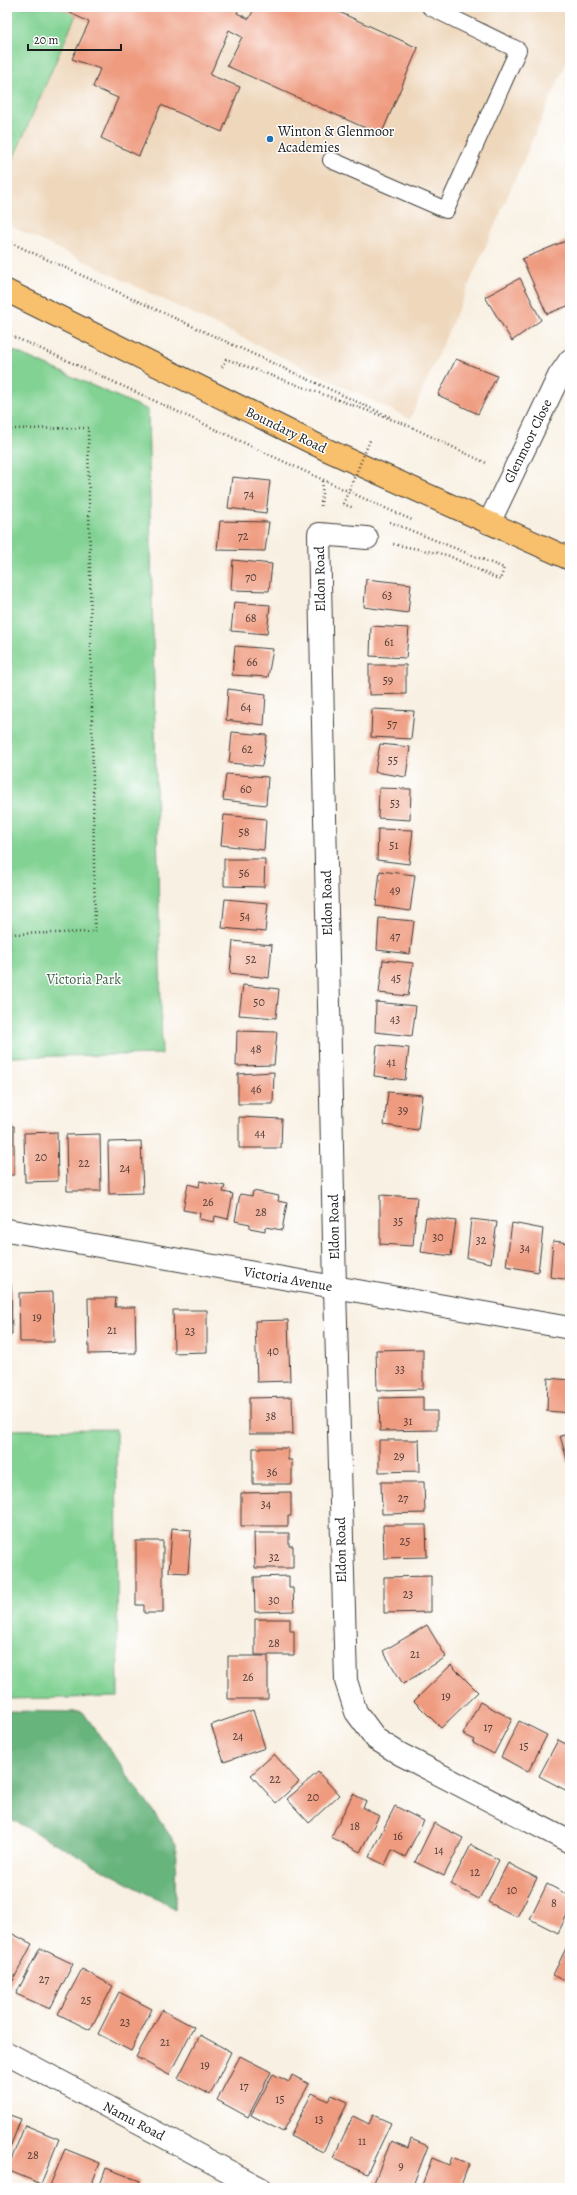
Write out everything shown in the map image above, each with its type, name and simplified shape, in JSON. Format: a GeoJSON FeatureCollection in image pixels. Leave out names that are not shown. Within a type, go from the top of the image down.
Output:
{"type":"FeatureCollection","features":[{"type":"Feature","properties":{"kind":"main road","name":"Boundary Road"},"geometry":{"type":"LineString","coordinates":[[7,291],[325,449],[570,559]]}},
{"type":"Feature","properties":{"kind":"street","name":"Glenmoor Close"},"geometry":{"type":"LineString","coordinates":[[489,523],[560,376],[570,360]]}},
{"type":"Feature","properties":{"kind":"street","name":"Eldon Road"},"geometry":{"type":"LineString","coordinates":[[367,538],[319,534],[335,1288],[346,1681],[356,1712],[376,1739],[400,1754],[570,1842]]}},
{"type":"Feature","properties":{"kind":"street","name":"Victoria Avenue"},"geometry":{"type":"LineString","coordinates":[[7,1230],[570,1328]]}},
{"type":"Feature","properties":{"kind":"street","name":"Namu Road"},"geometry":{"type":"LineString","coordinates":[[7,2053],[260,2188]]}},
{"type":"Feature","properties":{"kind":"lane"},"geometry":{"type":"LineString","coordinates":[[331,160],[446,210],[518,50],[430,7]]}},
{"type":"Feature","properties":{"kind":"path"},"geometry":{"type":"LineString","coordinates":[[7,241],[407,425],[512,475]]}},
{"type":"Feature","properties":{"kind":"path"},"geometry":{"type":"LineString","coordinates":[[220,370],[226,360],[407,425]]}},
{"type":"Feature","properties":{"kind":"path"},"geometry":{"type":"LineString","coordinates":[[7,429],[88,428],[95,932],[7,934]]}},
{"type":"Feature","properties":{"kind":"path"},"geometry":{"type":"LineString","coordinates":[[358,510],[343,504],[371,438],[364,435]]}},
{"type":"Feature","properties":{"kind":"path"},"geometry":{"type":"LineString","coordinates":[[367,538],[447,555],[500,580],[504,568],[387,521]]}},
{"type":"Feature","properties":{"kind":"shaded area","name":"Winton & Glenmoor Academies"},"geometry":{"type":"Polygon","coordinates":[[[7,7],[570,7],[570,54],[410,419],[7,224],[7,7]]]}},
{"type":"Feature","properties":{"kind":"green space"},"geometry":{"type":"Polygon","coordinates":[[[7,7],[58,7],[76,15],[7,173],[7,7]]]}},
{"type":"Feature","properties":{"kind":"green space","name":"Victoria Park"},"geometry":{"type":"Polygon","coordinates":[[[7,348],[148,410],[162,1054],[7,1057],[7,348]]]}},
{"type":"Feature","properties":{"kind":"green space"},"geometry":{"type":"Polygon","coordinates":[[[116,1429],[118,1697],[7,1699],[7,1430],[116,1429]]]}},
{"type":"Feature","properties":{"kind":"green space"},"geometry":{"type":"Polygon","coordinates":[[[7,1711],[83,1712],[176,1844],[175,1909],[7,1817],[7,1711]]]}},
{"type":"Feature","properties":{"kind":"building"},"geometry":{"type":"Polygon","coordinates":[[[58,7],[240,7],[237,13],[249,19],[255,7],[328,7],[418,48],[381,135],[227,66],[242,37],[229,30],[210,75],[240,87],[222,132],[161,105],[139,156],[101,138],[118,98],[93,87],[100,69],[72,59],[89,22],[58,7]]]}},
{"type":"Feature","properties":{"kind":"building"},"geometry":{"type":"Polygon","coordinates":[[[568,240],[570,245],[570,305],[547,314],[522,259],[568,240]]]}},
{"type":"Feature","properties":{"kind":"building"},"geometry":{"type":"Polygon","coordinates":[[[520,278],[541,320],[512,341],[485,297],[520,278]]]}},
{"type":"Feature","properties":{"kind":"building"},"geometry":{"type":"Polygon","coordinates":[[[456,359],[497,376],[478,414],[438,395],[456,359]]]}},
{"type":"Feature","properties":{"kind":"building"},"geometry":{"type":"Polygon","coordinates":[[[232,477],[270,481],[266,513],[228,508],[232,477]]]}},
{"type":"Feature","properties":{"kind":"building"},"geometry":{"type":"Polygon","coordinates":[[[220,521],[269,522],[265,551],[217,550],[220,521]]]}},
{"type":"Feature","properties":{"kind":"building"},"geometry":{"type":"Polygon","coordinates":[[[233,560],[272,564],[269,591],[231,590],[233,560]]]}},
{"type":"Feature","properties":{"kind":"building"},"geometry":{"type":"Polygon","coordinates":[[[366,579],[411,584],[408,613],[364,607],[366,579]]]}},
{"type":"Feature","properties":{"kind":"building"},"geometry":{"type":"Polygon","coordinates":[[[234,602],[270,605],[267,634],[231,631],[234,602]]]}},
{"type":"Feature","properties":{"kind":"building"},"geometry":{"type":"Polygon","coordinates":[[[371,626],[409,628],[406,658],[370,656],[371,626]]]}},
{"type":"Feature","properties":{"kind":"building"},"geometry":{"type":"Polygon","coordinates":[[[235,646],[273,649],[268,677],[232,675],[235,646]]]}},
{"type":"Feature","properties":{"kind":"building"},"geometry":{"type":"Polygon","coordinates":[[[369,665],[406,665],[406,694],[369,695],[369,665]]]}},
{"type":"Feature","properties":{"kind":"building"},"geometry":{"type":"Polygon","coordinates":[[[228,689],[266,694],[264,725],[226,720],[228,689]]]}},
{"type":"Feature","properties":{"kind":"building"},"geometry":{"type":"Polygon","coordinates":[[[372,709],[414,711],[411,739],[371,737],[372,709]]]}},
{"type":"Feature","properties":{"kind":"building"},"geometry":{"type":"Polygon","coordinates":[[[232,732],[267,735],[262,766],[229,763],[232,732]]]}},
{"type":"Feature","properties":{"kind":"building"},"geometry":{"type":"Polygon","coordinates":[[[380,744],[410,747],[406,777],[375,772],[380,744]]]}},
{"type":"Feature","properties":{"kind":"building"},"geometry":{"type":"Polygon","coordinates":[[[226,774],[268,777],[266,805],[223,800],[226,774]]]}},
{"type":"Feature","properties":{"kind":"building"},"geometry":{"type":"Polygon","coordinates":[[[379,788],[411,789],[410,820],[378,818],[379,788]]]}},
{"type":"Feature","properties":{"kind":"building"},"geometry":{"type":"Polygon","coordinates":[[[224,815],[266,819],[264,850],[221,845],[224,815]]]}},
{"type":"Feature","properties":{"kind":"building"},"geometry":{"type":"Polygon","coordinates":[[[378,829],[413,830],[409,864],[377,860],[378,829]]]}},
{"type":"Feature","properties":{"kind":"building"},"geometry":{"type":"Polygon","coordinates":[[[224,859],[265,859],[264,887],[224,886],[224,859]]]}},
{"type":"Feature","properties":{"kind":"building"},"geometry":{"type":"Polygon","coordinates":[[[380,871],[415,875],[410,911],[376,906],[380,871]]]}},
{"type":"Feature","properties":{"kind":"building"},"geometry":{"type":"Polygon","coordinates":[[[225,899],[268,903],[265,932],[222,928],[225,899]]]}},
{"type":"Feature","properties":{"kind":"building"},"geometry":{"type":"Polygon","coordinates":[[[379,918],[414,921],[410,954],[377,950],[379,918]]]}},
{"type":"Feature","properties":{"kind":"building"},"geometry":{"type":"Polygon","coordinates":[[[233,941],[272,945],[269,978],[230,973],[233,941]]]}},
{"type":"Feature","properties":{"kind":"building"},"geometry":{"type":"Polygon","coordinates":[[[383,960],[413,963],[408,996],[379,993],[383,960]]]}},
{"type":"Feature","properties":{"kind":"building"},"geometry":{"type":"Polygon","coordinates":[[[243,985],[279,989],[276,1018],[239,1015],[243,985]]]}},
{"type":"Feature","properties":{"kind":"building"},"geometry":{"type":"Polygon","coordinates":[[[376,1002],[416,1006],[412,1036],[375,1032],[376,1002]]]}},
{"type":"Feature","properties":{"kind":"building"},"geometry":{"type":"Polygon","coordinates":[[[237,1031],[277,1032],[274,1065],[236,1066],[237,1031]]]}},
{"type":"Feature","properties":{"kind":"building"},"geometry":{"type":"Polygon","coordinates":[[[377,1045],[409,1048],[405,1080],[374,1076],[377,1045]]]}},
{"type":"Feature","properties":{"kind":"building"},"geometry":{"type":"Polygon","coordinates":[[[274,1072],[273,1104],[238,1104],[238,1074],[274,1072]]]}},
{"type":"Feature","properties":{"kind":"building"},"geometry":{"type":"Polygon","coordinates":[[[388,1092],[422,1095],[418,1130],[384,1125],[388,1092]]]}},
{"type":"Feature","properties":{"kind":"building"},"geometry":{"type":"Polygon","coordinates":[[[239,1117],[282,1119],[281,1148],[239,1148],[239,1117]]]}},
{"type":"Feature","properties":{"kind":"building"},"geometry":{"type":"Polygon","coordinates":[[[7,1126],[14,1126],[14,1175],[7,1175],[7,1126]]]}},
{"type":"Feature","properties":{"kind":"building"},"geometry":{"type":"Polygon","coordinates":[[[57,1132],[58,1181],[25,1182],[24,1133],[57,1132]]]}},
{"type":"Feature","properties":{"kind":"building"},"geometry":{"type":"Polygon","coordinates":[[[100,1134],[101,1191],[67,1191],[66,1135],[100,1134]]]}},
{"type":"Feature","properties":{"kind":"building"},"geometry":{"type":"Polygon","coordinates":[[[141,1141],[143,1193],[109,1194],[108,1142],[141,1141]]]}},
{"type":"Feature","properties":{"kind":"building"},"geometry":{"type":"Polygon","coordinates":[[[200,1181],[225,1186],[223,1192],[233,1194],[228,1219],[215,1216],[214,1222],[199,1219],[200,1213],[183,1210],[188,1184],[199,1187],[200,1181]]]}},
{"type":"Feature","properties":{"kind":"building"},"geometry":{"type":"Polygon","coordinates":[[[253,1191],[279,1196],[278,1201],[287,1203],[282,1230],[265,1227],[265,1231],[250,1228],[250,1224],[235,1221],[240,1194],[252,1196],[253,1191]]]}},
{"type":"Feature","properties":{"kind":"building"},"geometry":{"type":"Polygon","coordinates":[[[380,1195],[417,1197],[413,1246],[380,1244],[380,1195]]]}},
{"type":"Feature","properties":{"kind":"building"},"geometry":{"type":"Polygon","coordinates":[[[426,1217],[456,1221],[451,1256],[421,1252],[426,1217]]]}},
{"type":"Feature","properties":{"kind":"building"},"geometry":{"type":"Polygon","coordinates":[[[471,1219],[497,1222],[491,1263],[467,1258],[471,1219]]]}},
{"type":"Feature","properties":{"kind":"building"},"geometry":{"type":"Polygon","coordinates":[[[512,1223],[543,1229],[538,1272],[506,1266],[512,1223]]]}},
{"type":"Feature","properties":{"kind":"building"},"geometry":{"type":"Polygon","coordinates":[[[553,1241],[570,1243],[570,1280],[550,1277],[553,1241]]]}},
{"type":"Feature","properties":{"kind":"building"},"geometry":{"type":"Polygon","coordinates":[[[7,1284],[11,1284],[12,1334],[7,1334],[7,1284]]]}},
{"type":"Feature","properties":{"kind":"building"},"geometry":{"type":"Polygon","coordinates":[[[53,1292],[54,1342],[20,1342],[19,1293],[53,1292]]]}},
{"type":"Feature","properties":{"kind":"building"},"geometry":{"type":"Polygon","coordinates":[[[88,1298],[116,1298],[115,1307],[135,1307],[136,1353],[89,1354],[88,1298]]]}},
{"type":"Feature","properties":{"kind":"building"},"geometry":{"type":"Polygon","coordinates":[[[173,1310],[207,1310],[207,1352],[174,1353],[173,1310]]]}},
{"type":"Feature","properties":{"kind":"building"},"geometry":{"type":"Polygon","coordinates":[[[288,1320],[290,1381],[257,1382],[255,1321],[288,1320]]]}},
{"type":"Feature","properties":{"kind":"building"},"geometry":{"type":"Polygon","coordinates":[[[423,1349],[423,1389],[377,1390],[376,1350],[423,1349]]]}},
{"type":"Feature","properties":{"kind":"building"},"geometry":{"type":"Polygon","coordinates":[[[548,1378],[570,1380],[570,1413],[547,1411],[548,1378]]]}},
{"type":"Feature","properties":{"kind":"building"},"geometry":{"type":"Polygon","coordinates":[[[292,1397],[293,1434],[249,1434],[249,1398],[292,1397]]]}},
{"type":"Feature","properties":{"kind":"building"},"geometry":{"type":"Polygon","coordinates":[[[423,1397],[423,1411],[437,1411],[437,1430],[380,1431],[379,1398],[423,1397]]]}},
{"type":"Feature","properties":{"kind":"building"},"geometry":{"type":"Polygon","coordinates":[[[570,1434],[570,1466],[569,1466],[560,1436],[570,1434]]]}},
{"type":"Feature","properties":{"kind":"building"},"geometry":{"type":"Polygon","coordinates":[[[379,1440],[419,1440],[420,1471],[379,1472],[379,1440]]]}},
{"type":"Feature","properties":{"kind":"building"},"geometry":{"type":"Polygon","coordinates":[[[253,1448],[288,1448],[288,1460],[292,1460],[292,1484],[253,1484],[253,1448]]]}},
{"type":"Feature","properties":{"kind":"building"},"geometry":{"type":"Polygon","coordinates":[[[381,1482],[424,1482],[425,1513],[382,1514],[381,1482]]]}},
{"type":"Feature","properties":{"kind":"building"},"geometry":{"type":"Polygon","coordinates":[[[291,1492],[291,1516],[288,1516],[288,1526],[241,1526],[241,1493],[291,1492]]]}},
{"type":"Feature","properties":{"kind":"building"},"geometry":{"type":"Polygon","coordinates":[[[383,1525],[426,1525],[427,1557],[384,1558],[383,1525]]]}},
{"type":"Feature","properties":{"kind":"building"},"geometry":{"type":"Polygon","coordinates":[[[172,1528],[191,1530],[188,1573],[169,1572],[172,1528]]]}},
{"type":"Feature","properties":{"kind":"building"},"geometry":{"type":"Polygon","coordinates":[[[254,1533],[289,1533],[289,1546],[293,1546],[293,1568],[255,1568],[254,1533]]]}},
{"type":"Feature","properties":{"kind":"building"},"geometry":{"type":"Polygon","coordinates":[[[136,1541],[163,1541],[163,1613],[144,1613],[144,1605],[136,1605],[136,1541]]]}},
{"type":"Feature","properties":{"kind":"building"},"geometry":{"type":"Polygon","coordinates":[[[289,1576],[289,1588],[293,1588],[294,1611],[255,1612],[254,1577],[289,1576]]]}},
{"type":"Feature","properties":{"kind":"building"},"geometry":{"type":"Polygon","coordinates":[[[431,1576],[431,1612],[384,1613],[384,1577],[431,1576]]]}},
{"type":"Feature","properties":{"kind":"building"},"geometry":{"type":"Polygon","coordinates":[[[255,1619],[290,1619],[290,1631],[294,1631],[294,1655],[255,1655],[255,1619]]]}},
{"type":"Feature","properties":{"kind":"building"},"geometry":{"type":"Polygon","coordinates":[[[427,1625],[446,1657],[403,1684],[383,1651],[427,1625]]]}},
{"type":"Feature","properties":{"kind":"building"},"geometry":{"type":"Polygon","coordinates":[[[228,1656],[268,1656],[268,1699],[228,1699],[228,1656]]]}},
{"type":"Feature","properties":{"kind":"building"},"geometry":{"type":"Polygon","coordinates":[[[451,1665],[478,1692],[441,1728],[414,1701],[451,1665]]]}},
{"type":"Feature","properties":{"kind":"building"},"geometry":{"type":"Polygon","coordinates":[[[480,1702],[512,1719],[494,1754],[473,1743],[475,1740],[463,1734],[480,1702]]]}},
{"type":"Feature","properties":{"kind":"building"},"geometry":{"type":"Polygon","coordinates":[[[253,1710],[265,1748],[224,1762],[211,1725],[253,1710]]]}},
{"type":"Feature","properties":{"kind":"building"},"geometry":{"type":"Polygon","coordinates":[[[519,1721],[547,1735],[528,1772],[501,1757],[519,1721]]]}},
{"type":"Feature","properties":{"kind":"building"},"geometry":{"type":"Polygon","coordinates":[[[558,1740],[570,1746],[569,1792],[539,1776],[558,1740]]]}},
{"type":"Feature","properties":{"kind":"building"},"geometry":{"type":"Polygon","coordinates":[[[274,1754],[299,1782],[276,1803],[251,1775],[274,1754]]]}},
{"type":"Feature","properties":{"kind":"building"},"geometry":{"type":"Polygon","coordinates":[[[318,1772],[339,1795],[309,1823],[287,1799],[318,1772]]]}},
{"type":"Feature","properties":{"kind":"building"},"geometry":{"type":"Polygon","coordinates":[[[353,1794],[366,1801],[363,1808],[379,1816],[360,1852],[331,1837],[353,1794]]]}},
{"type":"Feature","properties":{"kind":"building"},"geometry":{"type":"Polygon","coordinates":[[[395,1806],[424,1821],[405,1857],[392,1850],[385,1865],[369,1857],[395,1806]]]}},
{"type":"Feature","properties":{"kind":"building"},"geometry":{"type":"Polygon","coordinates":[[[434,1823],[463,1838],[444,1876],[415,1862],[434,1823]]]}},
{"type":"Feature","properties":{"kind":"building"},"geometry":{"type":"Polygon","coordinates":[[[471,1845],[499,1860],[479,1899],[451,1884],[471,1845]]]}},
{"type":"Feature","properties":{"kind":"building"},"geometry":{"type":"Polygon","coordinates":[[[508,1863],[537,1878],[517,1917],[488,1902],[508,1863]]]}},
{"type":"Feature","properties":{"kind":"building"},"geometry":{"type":"Polygon","coordinates":[[[547,1884],[570,1896],[570,1909],[558,1933],[530,1919],[547,1884]]]}},
{"type":"Feature","properties":{"kind":"building"},"geometry":{"type":"Polygon","coordinates":[[[7,1931],[32,1944],[9,1988],[7,1987],[7,1931]]]}},
{"type":"Feature","properties":{"kind":"building"},"geometry":{"type":"Polygon","coordinates":[[[570,1940],[570,1983],[553,1975],[570,1940]]]}},
{"type":"Feature","properties":{"kind":"building"},"geometry":{"type":"Polygon","coordinates":[[[40,1948],[73,1964],[50,2009],[16,1994],[40,1948]]]}},
{"type":"Feature","properties":{"kind":"building"},"geometry":{"type":"Polygon","coordinates":[[[82,1969],[113,1986],[90,2030],[58,2014],[82,1969]]]}},
{"type":"Feature","properties":{"kind":"building"},"geometry":{"type":"Polygon","coordinates":[[[119,1992],[152,2009],[131,2051],[98,2034],[119,1992]]]}},
{"type":"Feature","properties":{"kind":"building"},"geometry":{"type":"Polygon","coordinates":[[[162,2010],[194,2027],[169,2075],[136,2057],[162,2010]]]}},
{"type":"Feature","properties":{"kind":"building"},"geometry":{"type":"Polygon","coordinates":[[[200,2035],[231,2052],[210,2095],[178,2078],[200,2035]]]}},
{"type":"Feature","properties":{"kind":"building"},"geometry":{"type":"Polygon","coordinates":[[[240,2056],[271,2072],[248,2117],[217,2100],[240,2056]]]}},
{"type":"Feature","properties":{"kind":"building"},"geometry":{"type":"Polygon","coordinates":[[[273,2074],[289,2082],[292,2075],[309,2084],[283,2132],[251,2115],[273,2074]]]}},
{"type":"Feature","properties":{"kind":"building"},"geometry":{"type":"Polygon","coordinates":[[[312,2093],[328,2101],[332,2095],[348,2102],[323,2152],[290,2136],[312,2093]]]}},
{"type":"Feature","properties":{"kind":"building"},"geometry":{"type":"Polygon","coordinates":[[[7,2114],[21,2119],[7,2155],[7,2114]]]}},
{"type":"Feature","properties":{"kind":"building"},"geometry":{"type":"Polygon","coordinates":[[[373,2115],[391,2123],[367,2174],[333,2158],[353,2116],[369,2124],[373,2115]]]}},
{"type":"Feature","properties":{"kind":"building"},"geometry":{"type":"Polygon","coordinates":[[[25,2125],[59,2139],[41,2184],[7,2170],[25,2125]]]}},
{"type":"Feature","properties":{"kind":"building"},"geometry":{"type":"Polygon","coordinates":[[[411,2139],[428,2146],[412,2188],[382,2188],[373,2185],[391,2141],[408,2148],[411,2139]]]}},
{"type":"Feature","properties":{"kind":"building"},"geometry":{"type":"Polygon","coordinates":[[[65,2149],[100,2163],[90,2188],[49,2188],[65,2149]]]}},
{"type":"Feature","properties":{"kind":"building"},"geometry":{"type":"Polygon","coordinates":[[[452,2157],[469,2164],[460,2188],[421,2188],[432,2158],[449,2165],[452,2157]]]}},
{"type":"Feature","properties":{"kind":"building"},"geometry":{"type":"Polygon","coordinates":[[[106,2168],[140,2181],[138,2188],[99,2188],[106,2168]]]}},
{"type":"Feature","properties":{"kind":"place","name":"Winton & Glenmoor Academies"},"geometry":{"type":"Point","coordinates":[270,139]}}]}
